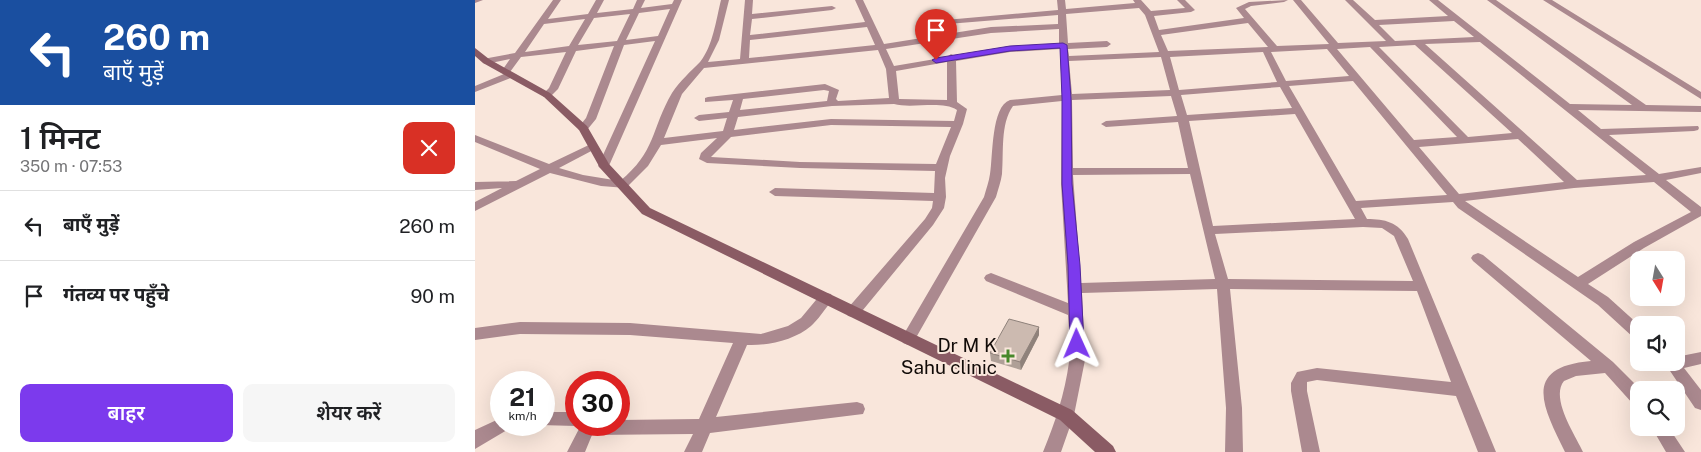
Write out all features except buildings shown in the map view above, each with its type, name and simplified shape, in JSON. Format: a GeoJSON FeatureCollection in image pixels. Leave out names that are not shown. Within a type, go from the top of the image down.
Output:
{"type":"FeatureCollection","features":[{"type":"Feature","properties":{"kind":"street"},"geometry":{"type":"LineString","coordinates":[[475,1],[479,0]]}},
{"type":"Feature","properties":{"kind":"street"},"geometry":{"type":"LineString","coordinates":[[475,89],[508,74],[557,0]]}},
{"type":"Feature","properties":{"kind":"street"},"geometry":{"type":"LineString","coordinates":[[547,95],[553,89],[571,49],[600,0]]}},
{"type":"Feature","properties":{"kind":"street"},"geometry":{"type":"LineString","coordinates":[[583,128],[591,120],[620,43],[641,0]]}},
{"type":"Feature","properties":{"kind":"street"},"geometry":{"type":"LineString","coordinates":[[475,138],[547,169],[575,178],[622,185],[645,166],[658,142],[677,94],[701,66],[714,41],[725,0]]}},
{"type":"Feature","properties":{"kind":"street"},"geometry":{"type":"LineString","coordinates":[[744,60],[749,0]]}},
{"type":"Feature","properties":{"kind":"street"},"geometry":{"type":"LineString","coordinates":[[859,0],[871,24],[879,47],[891,69],[894,101]]}},
{"type":"Feature","properties":{"kind":"street"},"geometry":{"type":"LineString","coordinates":[[923,24],[1061,6],[1142,6],[1191,10],[1181,0]]}},
{"type":"Feature","properties":{"kind":"street"},"geometry":{"type":"LineString","coordinates":[[1284,0],[1247,2],[1240,8],[1271,50],[1282,83],[1363,223]]}},
{"type":"Feature","properties":{"kind":"street"},"geometry":{"type":"LineString","coordinates":[[1297,0],[1355,78],[1462,205],[1603,301],[1630,326]]}},
{"type":"Feature","properties":{"kind":"street"},"geometry":{"type":"LineString","coordinates":[[1349,0],[1394,44]]}},
{"type":"Feature","properties":{"kind":"street"},"geometry":{"type":"LineString","coordinates":[[1433,0],[1700,211],[1639,245],[1578,284]]}},
{"type":"Feature","properties":{"kind":"street"},"geometry":{"type":"LineString","coordinates":[[1491,0],[1643,108]]}},
{"type":"Feature","properties":{"kind":"street"},"geometry":{"type":"LineString","coordinates":[[1547,0],[1701,96]]}},
{"type":"Feature","properties":{"kind":"street"},"geometry":{"type":"LineString","coordinates":[[543,22],[636,11],[677,3]]}},
{"type":"Feature","properties":{"kind":"street"},"geometry":{"type":"LineString","coordinates":[[605,166],[677,3]]}},
{"type":"Feature","properties":{"kind":"street"},"geometry":{"type":"LineString","coordinates":[[1052,452],[1066,416],[1077,360],[1075,288],[1067,172],[1067,98],[1061,6]]}},
{"type":"Feature","properties":{"kind":"street"},"geometry":{"type":"LineString","coordinates":[[1142,6],[1165,55],[1223,284],[1234,408],[1234,452]]}},
{"type":"Feature","properties":{"kind":"street"},"geometry":{"type":"LineString","coordinates":[[748,17],[832,8]]}},
{"type":"Feature","properties":{"kind":"street"},"geometry":{"type":"LineString","coordinates":[[1372,23],[1456,18]]}},
{"type":"Feature","properties":{"kind":"street"},"geometry":{"type":"LineString","coordinates":[[1156,33],[1249,20]]}},
{"type":"Feature","properties":{"kind":"street"},"geometry":{"type":"LineString","coordinates":[[746,38],[871,24]]}},
{"type":"Feature","properties":{"kind":"street"},"geometry":{"type":"LineString","coordinates":[[701,66],[879,47],[991,30],[1062,26]]}},
{"type":"Feature","properties":{"kind":"street"},"geometry":{"type":"LineString","coordinates":[[486,61],[519,55],[662,38]]}},
{"type":"Feature","properties":{"kind":"street"},"geometry":{"type":"LineString","coordinates":[[1064,59],[1333,48],[1482,39]]}},
{"type":"Feature","properties":{"kind":"street"},"geometry":{"type":"LineString","coordinates":[[1418,43],[1574,184]]}},
{"type":"Feature","properties":{"kind":"street"},"geometry":{"type":"LineString","coordinates":[[891,69],[951,57],[1010,49],[1107,44]]}},
{"type":"Feature","properties":{"kind":"street"},"geometry":{"type":"LineString","coordinates":[[1373,45],[1465,140]]}},
{"type":"Feature","properties":{"kind":"street"},"geometry":{"type":"LineString","coordinates":[[475,51],[486,61],[547,95],[565,114],[583,128],[605,166],[646,210],[1066,416],[1107,452]]}},
{"type":"Feature","properties":{"kind":"street"},"geometry":{"type":"LineString","coordinates":[[951,57],[952,103]]}},
{"type":"Feature","properties":{"kind":"street"},"geometry":{"type":"LineString","coordinates":[[908,339],[989,197],[995,183],[1002,119],[1006,106],[1015,102],[1175,93],[1355,78]]}},
{"type":"Feature","properties":{"kind":"street"},"geometry":{"type":"LineString","coordinates":[[708,100],[825,87],[834,90],[831,99],[834,103]]}},
{"type":"Feature","properties":{"kind":"street"},"geometry":{"type":"LineString","coordinates":[[739,97],[727,135],[705,155],[705,159],[748,163],[941,168]]}},
{"type":"Feature","properties":{"kind":"street"},"geometry":{"type":"LineString","coordinates":[[699,118],[834,103],[870,104],[894,101],[902,104],[952,103],[962,109],[941,168],[938,208],[929,222],[853,312]]}},
{"type":"Feature","properties":{"kind":"street"},"geometry":{"type":"LineString","coordinates":[[1568,107],[1701,109]]}},
{"type":"Feature","properties":{"kind":"street"},"geometry":{"type":"LineString","coordinates":[[1106,124],[1299,112]]}},
{"type":"Feature","properties":{"kind":"street"},"geometry":{"type":"LineString","coordinates":[[658,142],[831,122],[958,124]]}},
{"type":"Feature","properties":{"kind":"street"},"geometry":{"type":"LineString","coordinates":[[1598,132],[1694,128]]}},
{"type":"Feature","properties":{"kind":"street"},"geometry":{"type":"LineString","coordinates":[[1410,144],[1521,136]]}},
{"type":"Feature","properties":{"kind":"street"},"geometry":{"type":"LineString","coordinates":[[475,208],[593,146]]}},
{"type":"Feature","properties":{"kind":"street"},"geometry":{"type":"LineString","coordinates":[[1353,205],[1456,198],[1574,184],[1657,178],[1701,170]]}},
{"type":"Feature","properties":{"kind":"street"},"geometry":{"type":"LineString","coordinates":[[1067,172],[1194,171]]}},
{"type":"Feature","properties":{"kind":"street"},"geometry":{"type":"LineString","coordinates":[[475,186],[519,184]]}},
{"type":"Feature","properties":{"kind":"street"},"geometry":{"type":"LineString","coordinates":[[775,192],[940,197]]}},
{"type":"Feature","properties":{"kind":"street"},"geometry":{"type":"LineString","coordinates":[[1208,230],[1363,223],[1382,223],[1395,229],[1400,234],[1422,286],[1461,390],[1487,452]]}},
{"type":"Feature","properties":{"kind":"street"},"geometry":{"type":"LineString","coordinates":[[1478,258],[1608,366],[1630,389]]}},
{"type":"Feature","properties":{"kind":"street"},"geometry":{"type":"LineString","coordinates":[[991,278],[1076,312]]}},
{"type":"Feature","properties":{"kind":"street"},"geometry":{"type":"LineString","coordinates":[[1075,288],[1223,284],[1422,286]]}},
{"type":"Feature","properties":{"kind":"street"},"geometry":{"type":"LineString","coordinates":[[475,334],[519,328],[630,329],[761,340],[793,331],[806,322],[826,298]]}},
{"type":"Feature","properties":{"kind":"street"},"geometry":{"type":"LineString","coordinates":[[693,452],[742,338]]}},
{"type":"Feature","properties":{"kind":"street"},"geometry":{"type":"LineString","coordinates":[[1685,361],[1701,358]]}},
{"type":"Feature","properties":{"kind":"street"},"geometry":{"type":"LineString","coordinates":[[1574,452],[1553,403],[1550,391],[1552,385],[1558,376],[1570,371],[1608,366]]}},
{"type":"Feature","properties":{"kind":"street"},"geometry":{"type":"LineString","coordinates":[[1677,371],[1701,403]]}},
{"type":"Feature","properties":{"kind":"street"},"geometry":{"type":"LineString","coordinates":[[1311,452],[1299,393],[1301,378],[1317,374],[1461,390]]}},
{"type":"Feature","properties":{"kind":"street"},"geometry":{"type":"LineString","coordinates":[[630,425],[705,426],[857,409]]}},
{"type":"Feature","properties":{"kind":"street"},"geometry":{"type":"LineString","coordinates":[[475,441],[490,430]]}},
{"type":"Feature","properties":{"kind":"street"},"geometry":{"type":"LineString","coordinates":[[576,452],[581,436]]}},
{"type":"Feature","properties":{"kind":"street"},"geometry":{"type":"LineString","coordinates":[[1665,436],[1676,452]]}},
{"type":"Feature","properties":{"kind":"place","name":"Dr M K Sahu clinic"},"geometry":{"type":"Point","coordinates":[1008,356]}},
{"type":"Feature","properties":{"kind":"route"},"geometry":{"type":"LineString","coordinates":[[936,60],[1010,49],[1063,45],[1067,98],[1067,184],[1074,265],[1077,344]]}}]}
